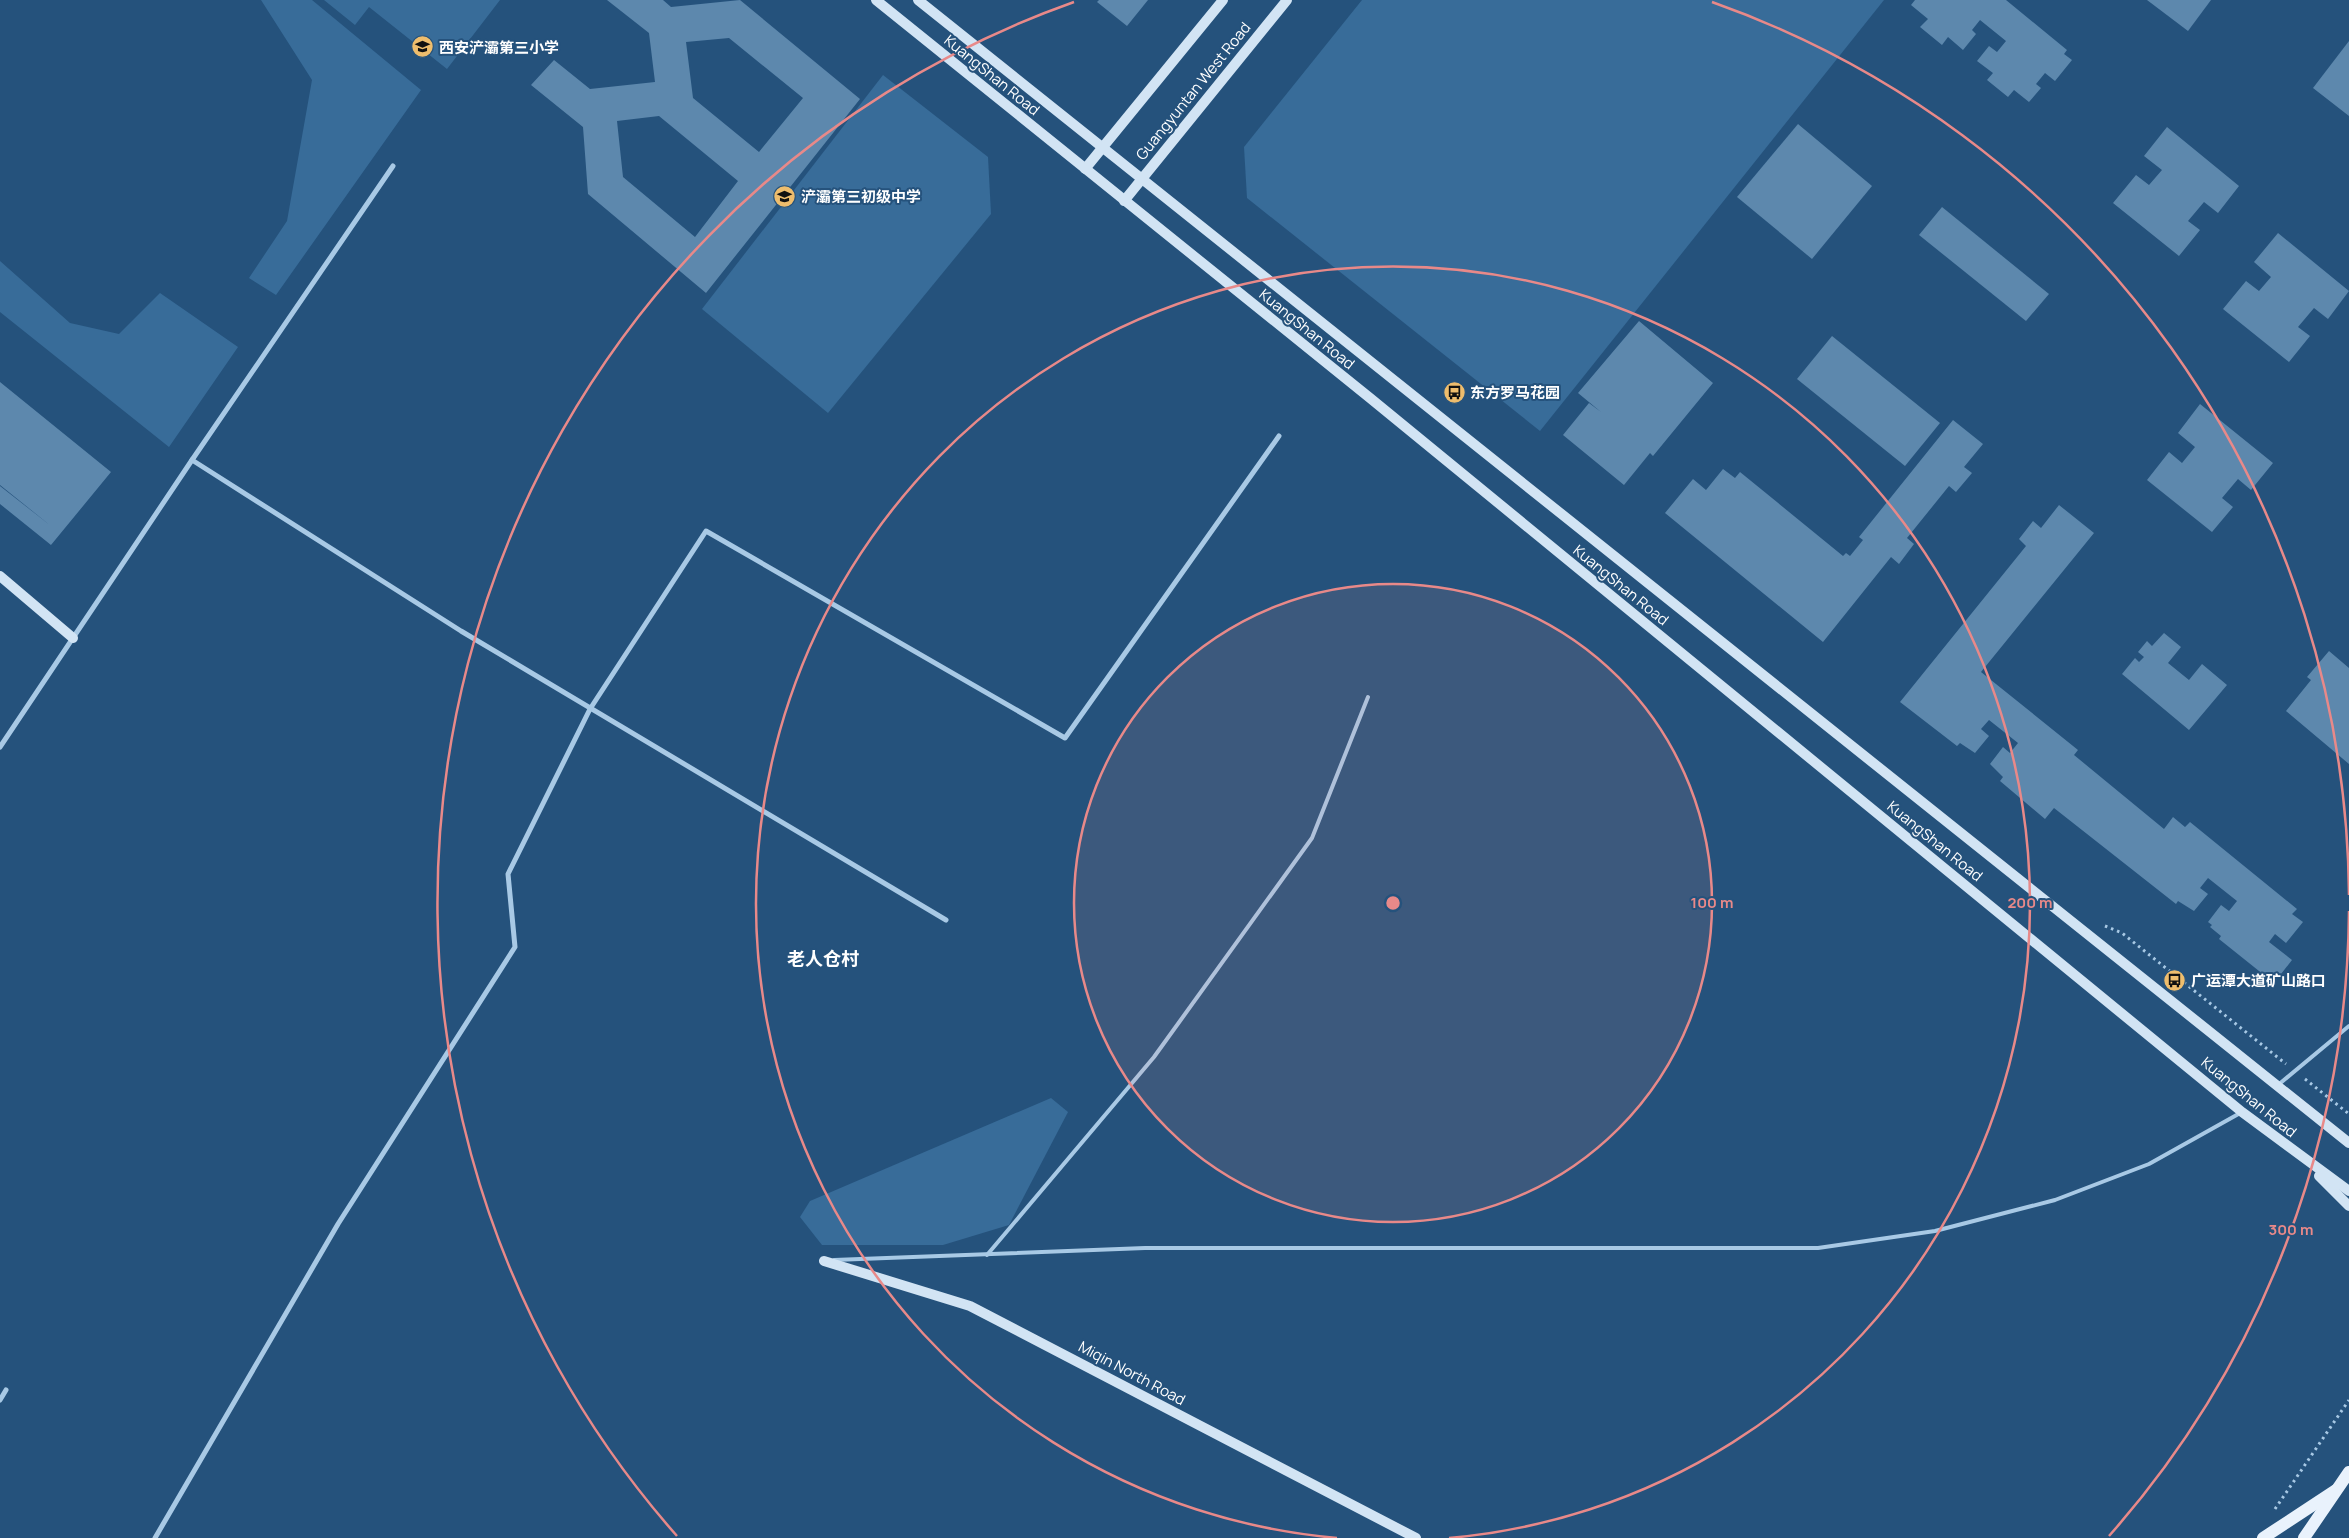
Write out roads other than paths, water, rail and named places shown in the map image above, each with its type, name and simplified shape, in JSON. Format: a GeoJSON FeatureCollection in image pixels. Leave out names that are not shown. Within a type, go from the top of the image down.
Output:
{"type":"FeatureCollection","features":[{"type":"Feature","properties":{"kind":"main road","name":"KuangShan Road"},"geometry":{"type":"LineString","coordinates":[[876,0],[1377,405],[2242,1112],[2303,1159],[2349,1191]]}},
{"type":"Feature","properties":{"kind":"main road","name":"KuangShan Road"},"geometry":{"type":"LineString","coordinates":[[918,0],[2347,1140]]}},
{"type":"Feature","properties":{"kind":"main road"},"geometry":{"type":"LineString","coordinates":[[1085,169],[1223,0]]}},
{"type":"Feature","properties":{"kind":"main road","name":"Guangyuntan West Road"},"geometry":{"type":"LineString","coordinates":[[1124,201],[1287,0]]}},
{"type":"Feature","properties":{"kind":"main road"},"geometry":{"type":"LineString","coordinates":[[0,576],[73,638]]}},
{"type":"Feature","properties":{"kind":"main road"},"geometry":{"type":"LineString","coordinates":[[2303,1159],[2349,1206]]}},
{"type":"Feature","properties":{"kind":"main road","name":"Miqin North Road"},"geometry":{"type":"LineString","coordinates":[[824,1261],[970,1306],[1416,1538]]}},
{"type":"Feature","properties":{"kind":"main road"},"geometry":{"type":"LineString","coordinates":[[2304,1538],[2349,1472]]}},
{"type":"Feature","properties":{"kind":"main road"},"geometry":{"type":"LineString","coordinates":[[2263,1538],[2336,1490]]}},
{"type":"Feature","properties":{"kind":"street"},"geometry":{"type":"LineString","coordinates":[[0,748],[192,460],[393,166]]}},
{"type":"Feature","properties":{"kind":"street"},"geometry":{"type":"LineString","coordinates":[[156,1538],[338,1224],[514,948],[508,874],[590,709],[706,530],[1064,738],[1279,436]]}},
{"type":"Feature","properties":{"kind":"street"},"geometry":{"type":"LineString","coordinates":[[192,460],[461,631],[946,920]]}},
{"type":"Feature","properties":{"kind":"street"},"geometry":{"type":"LineString","coordinates":[[0,1400],[6,1390]]}},
{"type":"Feature","properties":{"kind":"lane"},"geometry":{"type":"LineString","coordinates":[[987,1255],[1154,1057],[1312,838],[1368,697]]}},
{"type":"Feature","properties":{"kind":"lane"},"geometry":{"type":"LineString","coordinates":[[2278,1085],[2349,1026]]}},
{"type":"Feature","properties":{"kind":"lane"},"geometry":{"type":"LineString","coordinates":[[824,1261],[1145,1248],[1818,1248],[1935,1231],[2055,1200],[2148,1164],[2242,1112]]}},
{"type":"Feature","properties":{"kind":"place","name":"西安浐灞第三小学"},"geometry":{"type":"Point","coordinates":[423,47]}},
{"type":"Feature","properties":{"kind":"place","name":"浐灞第三初级中学"},"geometry":{"type":"Point","coordinates":[785,196]}},
{"type":"Feature","properties":{"kind":"place","name":"东方罗马花园"},"geometry":{"type":"Point","coordinates":[1454,392]}},
{"type":"Feature","properties":{"kind":"place","name":"广运潭大道矿山路口"},"geometry":{"type":"Point","coordinates":[2175,980]}},
{"type":"Feature","properties":{"kind":"district","name":"老人仓村"},"geometry":{"type":"Point","coordinates":[823,958]}}]}
